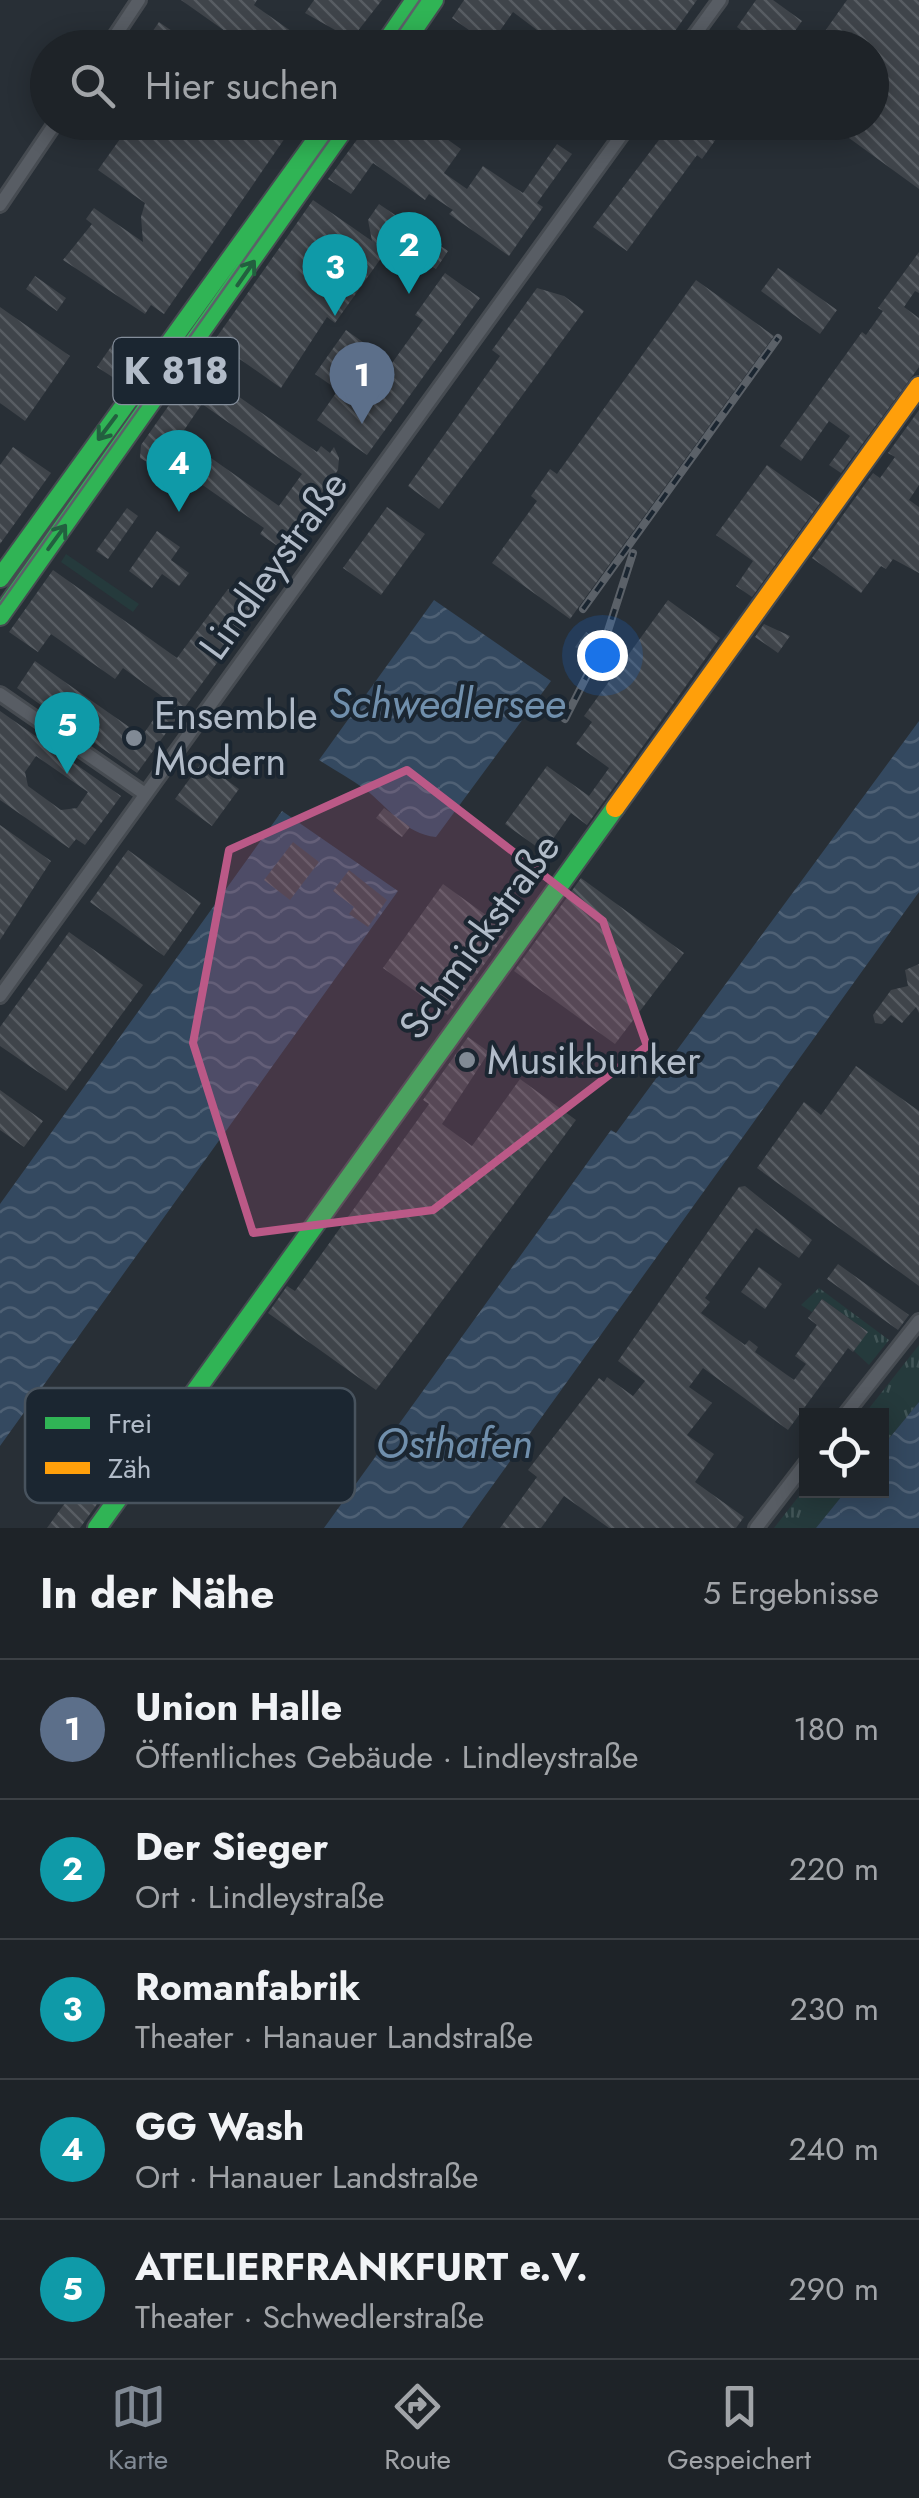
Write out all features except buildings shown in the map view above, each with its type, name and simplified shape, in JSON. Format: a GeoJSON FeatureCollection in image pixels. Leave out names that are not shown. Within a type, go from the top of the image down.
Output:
{"type":"FeatureCollection","features":[{"type":"Feature","properties":{"kind":"street"},"geometry":{"type":"LineString","coordinates":[[119,30],[139,0]]}},
{"type":"Feature","properties":{"kind":"street"},"geometry":{"type":"LineString","coordinates":[[394,30],[415,0]]}},
{"type":"Feature","properties":{"kind":"street"},"geometry":{"type":"LineString","coordinates":[[413,30],[434,0]]}},
{"type":"Feature","properties":{"kind":"street"},"geometry":{"type":"LineString","coordinates":[[698,30],[720,0]]}},
{"type":"Feature","properties":{"kind":"street"},"geometry":{"type":"LineString","coordinates":[[0,205],[44,140]]}},
{"type":"Feature","properties":{"kind":"street","name":"K 818"},"geometry":{"type":"LineString","coordinates":[[0,578],[316,140]]}},
{"type":"Feature","properties":{"kind":"street","name":"K 818"},"geometry":{"type":"LineString","coordinates":[[0,616],[336,140]]}},
{"type":"Feature","properties":{"kind":"street","name":"Lindleystraße"},"geometry":{"type":"LineString","coordinates":[[0,996],[618,140]]}},
{"type":"Feature","properties":{"kind":"street","name":"Schmickstraße"},"geometry":{"type":"LineString","coordinates":[[198,1388],[919,386]]}},
{"type":"Feature","properties":{"kind":"street"},"geometry":{"type":"LineString","coordinates":[[0,694],[145,794]]}},
{"type":"Feature","properties":{"kind":"street"},"geometry":{"type":"LineString","coordinates":[[850,1408],[919,1320]]}},
{"type":"Feature","properties":{"kind":"street"},"geometry":{"type":"LineString","coordinates":[[756,1528],[799,1472]]}},
{"type":"Feature","properties":{"kind":"street","name":"Schmickstraße"},"geometry":{"type":"LineString","coordinates":[[97,1528],[115,1503]]}},
{"type":"Feature","properties":{"kind":"highlighted area"},"geometry":{"type":"Polygon","coordinates":[[[407,770],[603,921],[647,1046],[433,1210],[253,1233],[193,1043],[229,850],[407,770]]]}},
{"type":"Feature","properties":{"kind":"green space"},"geometry":{"type":"Polygon","coordinates":[[[66,554],[139,604],[133,612],[61,562],[66,554]]]}},
{"type":"Feature","properties":{"kind":"green space"},"geometry":{"type":"Polygon","coordinates":[[[819,1288],[889,1340],[869,1365],[854,1351],[867,1331],[822,1299],[812,1312],[801,1305],[819,1288]]]}},
{"type":"Feature","properties":{"kind":"green space"},"geometry":{"type":"Polygon","coordinates":[[[919,1345],[919,1402],[889,1438],[889,1408],[869,1408],[919,1345]]]}},
{"type":"Feature","properties":{"kind":"green space"},"geometry":{"type":"Polygon","coordinates":[[[799,1496],[840,1498],[816,1528],[774,1528],[799,1496]]]}},
{"type":"Feature","properties":{"kind":"water","name":"Schwedlersee"},"geometry":{"type":"Polygon","coordinates":[[[434,600],[551,681],[436,837],[415,831],[366,790],[319,760],[434,600]]]}},
{"type":"Feature","properties":{"kind":"water","name":"Osthafen"},"geometry":{"type":"Polygon","coordinates":[[[919,721],[919,892],[462,1528],[324,1528],[342,1503],[355,1503],[355,1485],[611,1130],[616,1133],[919,721]]]}},
{"type":"Feature","properties":{"kind":"water"},"geometry":{"type":"Polygon","coordinates":[[[282,811],[398,891],[42,1388],[25,1388],[25,1411],[0,1446],[0,1204],[282,811]]]}},
{"type":"Feature","properties":{"kind":"water"},"geometry":{"type":"Polygon","coordinates":[[[919,1402],[919,1528],[816,1528],[840,1498],[889,1498],[889,1438],[919,1402]]]}},
{"type":"Feature","properties":{"kind":"tram line"},"geometry":{"type":"LineString","coordinates":[[399,30],[420,0]]}},
{"type":"Feature","properties":{"kind":"tram line"},"geometry":{"type":"LineString","coordinates":[[0,604],[329,140]]}},
{"type":"Feature","properties":{"kind":"railway"},"geometry":{"type":"LineString","coordinates":[[583,609],[778,338]]}},
{"type":"Feature","properties":{"kind":"railway"},"geometry":{"type":"LineString","coordinates":[[565,719],[605,640],[633,553]]}},
{"type":"Feature","properties":{"kind":"traffic: fast"},"geometry":{"type":"LineString","coordinates":[[394,30],[415,0]]}},
{"type":"Feature","properties":{"kind":"traffic: fast"},"geometry":{"type":"LineString","coordinates":[[413,30],[434,0]]}},
{"type":"Feature","properties":{"kind":"traffic: fast"},"geometry":{"type":"LineString","coordinates":[[0,578],[316,140]]}},
{"type":"Feature","properties":{"kind":"traffic: fast"},"geometry":{"type":"LineString","coordinates":[[0,616],[336,140]]}},
{"type":"Feature","properties":{"kind":"traffic: fast"},"geometry":{"type":"LineString","coordinates":[[198,1388],[615,808]]}},
{"type":"Feature","properties":{"kind":"traffic: fast"},"geometry":{"type":"LineString","coordinates":[[97,1528],[115,1503]]}},
{"type":"Feature","properties":{"kind":"traffic: slow"},"geometry":{"type":"LineString","coordinates":[[615,808],[919,386]]}},
{"type":"Feature","properties":{"kind":"place","name":"Der Sieger"},"geometry":{"type":"Point","coordinates":[409,294]}},
{"type":"Feature","properties":{"kind":"place","name":"Romanfabrik"},"geometry":{"type":"Point","coordinates":[335,316]}},
{"type":"Feature","properties":{"kind":"place","name":"Union Halle"},"geometry":{"type":"Point","coordinates":[362,424]}},
{"type":"Feature","properties":{"kind":"place","name":"GG Wash"},"geometry":{"type":"Point","coordinates":[179,512]}},
{"type":"Feature","properties":{"kind":"place","name":"Ensemble Modern"},"geometry":{"type":"Point","coordinates":[134,738]}},
{"type":"Feature","properties":{"kind":"place","name":"ATELIERFRANKFURT e.V."},"geometry":{"type":"Point","coordinates":[67,774]}},
{"type":"Feature","properties":{"kind":"place","name":"Musikbunker"},"geometry":{"type":"Point","coordinates":[467,1060]}}]}
